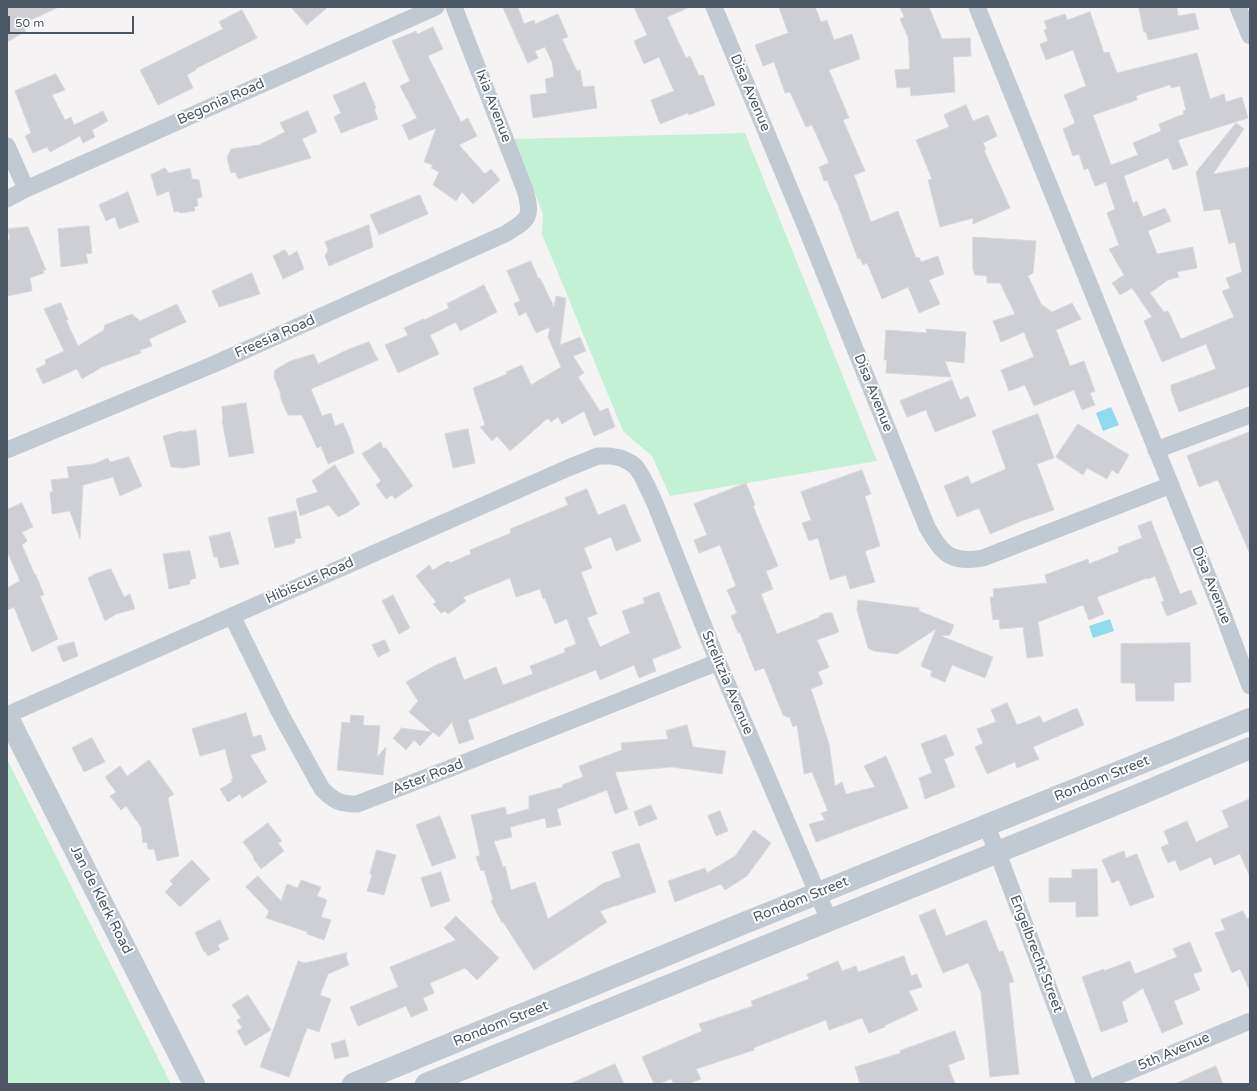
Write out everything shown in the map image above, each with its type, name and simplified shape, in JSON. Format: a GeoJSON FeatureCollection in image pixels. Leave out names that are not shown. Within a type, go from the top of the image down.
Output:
{"type":"FeatureCollection","features":[{"type":"Feature","properties":{"kind":"street","name":"Begonia Road"},"geometry":{"type":"LineString","coordinates":[[7,199],[26,189],[436,7]]}},
{"type":"Feature","properties":{"kind":"street","name":"Ixia Avenue"},"geometry":{"type":"LineString","coordinates":[[454,7],[525,190],[529,206]]}},
{"type":"Feature","properties":{"kind":"street","name":"Disa Avenue"},"geometry":{"type":"LineString","coordinates":[[714,7],[805,225],[927,526],[941,550],[956,559],[983,558],[1171,485]]}},
{"type":"Feature","properties":{"kind":"street","name":"Disa Avenue"},"geometry":{"type":"LineString","coordinates":[[977,7],[1223,614],[1250,686]]}},
{"type":"Feature","properties":{"kind":"street"},"geometry":{"type":"LineString","coordinates":[[1238,7],[1250,36]]}},
{"type":"Feature","properties":{"kind":"street"},"geometry":{"type":"LineString","coordinates":[[7,146],[26,189]]}},
{"type":"Feature","properties":{"kind":"street","name":"Freesia Road"},"geometry":{"type":"LineString","coordinates":[[7,450],[212,365],[505,234],[525,222],[528,216],[529,206]]}},
{"type":"Feature","properties":{"kind":"street"},"geometry":{"type":"LineString","coordinates":[[1156,450],[1250,415]]}},
{"type":"Feature","properties":{"kind":"street","name":"Hibiscus Road"},"geometry":{"type":"LineString","coordinates":[[7,715],[587,460],[598,456],[616,456]]}},
{"type":"Feature","properties":{"kind":"street","name":"Strelitzia Avenue"},"geometry":{"type":"LineString","coordinates":[[616,456],[636,467],[654,501],[718,662],[829,920]]}},
{"type":"Feature","properties":{"kind":"street","name":"Aster Road"},"geometry":{"type":"LineString","coordinates":[[232,616],[282,715],[322,789],[332,798],[345,804],[357,804],[718,662]]}},
{"type":"Feature","properties":{"kind":"street","name":"Jan de Klerk Road"},"geometry":{"type":"LineString","coordinates":[[7,715],[194,1084]]}},
{"type":"Feature","properties":{"kind":"street","name":"Rondom Street"},"geometry":{"type":"LineString","coordinates":[[353,1084],[817,893],[1250,719]]}},
{"type":"Feature","properties":{"kind":"street","name":"Rondom Street"},"geometry":{"type":"LineString","coordinates":[[426,1084],[997,851],[1131,798],[1250,748]]}},
{"type":"Feature","properties":{"kind":"street","name":"Engelbrecht Street"},"geometry":{"type":"LineString","coordinates":[[986,825],[1085,1084]]}},
{"type":"Feature","properties":{"kind":"street","name":"5th Avenue"},"geometry":{"type":"LineString","coordinates":[[1099,1084],[1250,1021]]}},
{"type":"Feature","properties":{"kind":"green space"},"geometry":{"type":"Polygon","coordinates":[[[745,133],[877,461],[670,496],[652,456],[623,431],[542,234],[543,214],[514,139],[745,133]]]}},
{"type":"Feature","properties":{"kind":"green space"},"geometry":{"type":"Polygon","coordinates":[[[7,759],[171,1084],[7,1084],[7,759]]]}},
{"type":"Feature","properties":{"kind":"water"},"geometry":{"type":"Polygon","coordinates":[[[1111,407],[1119,425],[1103,431],[1096,413],[1111,407]]]}},
{"type":"Feature","properties":{"kind":"water"},"geometry":{"type":"Polygon","coordinates":[[[1110,619],[1114,631],[1093,638],[1089,626],[1110,619]]]}},
{"type":"Feature","properties":{"kind":"building"},"geometry":{"type":"Polygon","coordinates":[[[7,7],[59,7],[22,24],[26,31],[7,42],[7,7]]]}},
{"type":"Feature","properties":{"kind":"building"},"geometry":{"type":"Polygon","coordinates":[[[291,7],[328,7],[307,25],[291,7]]]}},
{"type":"Feature","properties":{"kind":"building"},"geometry":{"type":"Polygon","coordinates":[[[503,7],[518,7],[524,24],[534,20],[535,24],[558,14],[568,37],[562,39],[577,71],[580,70],[583,87],[594,86],[597,108],[533,118],[530,95],[547,93],[545,79],[554,77],[552,62],[545,47],[535,51],[538,58],[528,63],[503,7]]]}},
{"type":"Feature","properties":{"kind":"building"},"geometry":{"type":"Polygon","coordinates":[[[634,7],[690,7],[667,17],[686,58],[690,56],[699,76],[703,75],[715,105],[689,115],[688,113],[660,124],[651,100],[674,91],[659,57],[644,64],[634,41],[647,35],[634,7]]]}},
{"type":"Feature","properties":{"kind":"building"},"geometry":{"type":"Polygon","coordinates":[[[779,7],[815,7],[821,22],[827,20],[834,40],[852,34],[860,59],[829,70],[849,118],[843,120],[865,171],[854,175],[871,222],[898,211],[916,258],[919,257],[921,262],[938,256],[944,274],[929,280],[940,304],[919,313],[908,287],[882,299],[867,263],[863,265],[860,258],[858,259],[836,200],[827,180],[824,181],[819,167],[829,163],[812,125],[806,127],[790,92],[785,93],[774,62],[763,66],[755,45],[788,33],[779,7]]]}},
{"type":"Feature","properties":{"kind":"building"},"geometry":{"type":"Polygon","coordinates":[[[900,7],[929,7],[942,39],[970,38],[971,56],[953,57],[955,92],[911,96],[910,87],[897,88],[895,70],[910,69],[908,37],[900,19],[904,17],[900,7]]]}},
{"type":"Feature","properties":{"kind":"building"},"geometry":{"type":"Polygon","coordinates":[[[1139,7],[1177,7],[1178,16],[1195,13],[1199,29],[1148,40],[1146,32],[1144,32],[1139,7]]]}},
{"type":"Feature","properties":{"kind":"building"},"geometry":{"type":"Polygon","coordinates":[[[242,10],[257,38],[195,69],[196,70],[187,75],[193,88],[158,105],[140,70],[223,29],[219,22],[242,10]]]}},
{"type":"Feature","properties":{"kind":"building"},"geometry":{"type":"Polygon","coordinates":[[[1090,12],[1104,53],[1109,52],[1117,73],[1197,53],[1210,99],[1224,94],[1226,102],[1242,97],[1248,118],[1178,140],[1188,165],[1173,170],[1168,158],[1124,176],[1133,203],[1137,201],[1143,217],[1165,208],[1171,221],[1148,231],[1157,254],[1193,247],[1197,268],[1177,272],[1179,277],[1168,280],[1150,293],[1164,312],[1168,311],[1181,339],[1234,317],[1222,291],[1230,288],[1226,278],[1242,272],[1235,242],[1229,244],[1220,209],[1204,211],[1196,172],[1236,123],[1244,129],[1213,174],[1250,167],[1250,386],[1179,412],[1171,390],[1171,385],[1216,369],[1206,344],[1162,362],[1144,321],[1152,317],[1132,288],[1120,295],[1112,283],[1124,275],[1109,249],[1119,245],[1107,213],[1115,209],[1106,182],[1095,186],[1088,168],[1084,170],[1079,154],[1073,156],[1063,129],[1075,123],[1064,95],[1086,86],[1073,50],[1046,60],[1040,44],[1048,41],[1044,30],[1047,29],[1044,21],[1065,14],[1067,20],[1090,12]],[[1170,85],[1136,96],[1137,100],[1093,115],[1111,165],[1138,155],[1133,143],[1161,131],[1159,124],[1184,114],[1183,111],[1186,110],[1180,86],[1171,88],[1170,85]]]}},
{"type":"Feature","properties":{"kind":"building"},"geometry":{"type":"Polygon","coordinates":[[[433,27],[443,49],[428,56],[461,122],[468,118],[477,136],[459,145],[485,174],[491,169],[500,180],[473,204],[462,192],[456,201],[433,185],[439,172],[431,168],[433,165],[424,162],[436,128],[409,140],[402,125],[417,118],[400,86],[410,81],[392,41],[416,31],[417,34],[433,27]]]}},
{"type":"Feature","properties":{"kind":"building"},"geometry":{"type":"Polygon","coordinates":[[[56,74],[65,90],[52,95],[65,120],[71,117],[74,125],[103,111],[108,121],[92,130],[95,137],[83,143],[80,136],[50,152],[47,147],[33,153],[25,136],[31,133],[15,91],[56,74]]]}},
{"type":"Feature","properties":{"kind":"building"},"geometry":{"type":"Polygon","coordinates":[[[365,82],[376,108],[374,109],[378,119],[341,133],[334,117],[341,113],[333,96],[365,82]]]}},
{"type":"Feature","properties":{"kind":"building"},"geometry":{"type":"Polygon","coordinates":[[[966,105],[973,121],[988,115],[997,136],[983,143],[986,149],[984,150],[1010,208],[973,224],[973,218],[940,227],[928,180],[932,179],[916,140],[949,127],[944,115],[966,105]]]}},
{"type":"Feature","properties":{"kind":"building"},"geometry":{"type":"Polygon","coordinates":[[[308,111],[317,132],[302,139],[311,158],[238,179],[235,172],[231,173],[227,158],[231,149],[259,145],[285,132],[280,123],[308,111]]]}},
{"type":"Feature","properties":{"kind":"building"},"geometry":{"type":"Polygon","coordinates":[[[165,168],[169,173],[190,168],[192,179],[199,180],[202,197],[197,199],[198,206],[194,207],[195,211],[180,213],[179,211],[174,212],[169,191],[157,196],[151,175],[165,168]]]}},
{"type":"Feature","properties":{"kind":"building"},"geometry":{"type":"Polygon","coordinates":[[[128,192],[139,222],[119,229],[115,217],[106,221],[99,205],[128,192]]]}},
{"type":"Feature","properties":{"kind":"building"},"geometry":{"type":"Polygon","coordinates":[[[420,195],[428,214],[379,235],[370,215],[420,195]]]}},
{"type":"Feature","properties":{"kind":"building"},"geometry":{"type":"Polygon","coordinates":[[[369,225],[373,247],[329,266],[325,256],[328,250],[325,242],[369,225]]]}},
{"type":"Feature","properties":{"kind":"building"},"geometry":{"type":"Polygon","coordinates":[[[89,226],[92,253],[86,254],[88,263],[61,267],[58,229],[89,226]]]}},
{"type":"Feature","properties":{"kind":"building"},"geometry":{"type":"Polygon","coordinates":[[[28,227],[46,270],[43,270],[44,273],[30,278],[32,291],[7,296],[7,240],[10,239],[8,229],[28,227]]]}},
{"type":"Feature","properties":{"kind":"building"},"geometry":{"type":"Polygon","coordinates":[[[973,237],[1036,241],[1033,273],[1028,276],[1041,304],[1052,312],[1072,303],[1081,319],[1056,330],[1070,366],[1084,361],[1095,391],[1090,393],[1095,405],[1082,410],[1074,390],[1034,406],[1025,385],[1009,391],[1001,370],[1034,357],[1024,332],[1001,342],[993,321],[1015,314],[1000,283],[987,283],[987,276],[975,275],[973,269],[973,237]]]}},
{"type":"Feature","properties":{"kind":"building"},"geometry":{"type":"Polygon","coordinates":[[[285,250],[289,256],[297,251],[304,269],[283,279],[273,256],[285,250]]]}},
{"type":"Feature","properties":{"kind":"building"},"geometry":{"type":"Polygon","coordinates":[[[531,261],[538,278],[540,278],[554,307],[556,296],[566,298],[560,345],[580,337],[586,351],[573,356],[584,373],[578,377],[600,411],[608,408],[615,427],[594,436],[584,411],[562,424],[558,417],[551,422],[548,418],[510,451],[497,436],[492,441],[480,427],[485,425],[473,388],[507,374],[506,372],[522,365],[531,385],[561,367],[548,337],[550,327],[536,333],[526,312],[519,316],[514,303],[520,301],[507,271],[531,261]]]}},
{"type":"Feature","properties":{"kind":"building"},"geometry":{"type":"Polygon","coordinates":[[[252,273],[260,294],[219,307],[212,291],[252,273]]]}},
{"type":"Feature","properties":{"kind":"building"},"geometry":{"type":"Polygon","coordinates":[[[484,285],[497,312],[460,331],[456,322],[430,335],[439,354],[398,373],[385,345],[408,335],[404,328],[449,308],[447,304],[484,285]]]}},
{"type":"Feature","properties":{"kind":"building"},"geometry":{"type":"Polygon","coordinates":[[[61,303],[68,320],[66,320],[78,346],[104,330],[105,325],[132,314],[140,321],[177,304],[186,322],[149,339],[152,346],[140,350],[141,353],[102,367],[82,379],[77,369],[43,384],[36,369],[46,364],[45,360],[64,351],[44,309],[61,303]]]}},
{"type":"Feature","properties":{"kind":"building"},"geometry":{"type":"Polygon","coordinates":[[[926,329],[966,332],[964,363],[945,361],[951,377],[886,373],[887,360],[884,360],[886,330],[927,333],[926,329]]]}},
{"type":"Feature","properties":{"kind":"building"},"geometry":{"type":"Polygon","coordinates":[[[369,342],[378,360],[311,389],[322,416],[331,413],[335,426],[343,423],[354,453],[328,464],[321,446],[317,448],[302,415],[288,415],[274,377],[275,370],[290,361],[314,354],[318,364],[347,350],[369,342]]]}},
{"type":"Feature","properties":{"kind":"building"},"geometry":{"type":"Polygon","coordinates":[[[952,380],[960,400],[968,396],[976,416],[935,432],[926,410],[907,417],[900,401],[952,380]]]}},
{"type":"Feature","properties":{"kind":"building"},"geometry":{"type":"Polygon","coordinates":[[[246,403],[254,453],[229,457],[222,420],[222,407],[246,403]]]}},
{"type":"Feature","properties":{"kind":"building"},"geometry":{"type":"Polygon","coordinates":[[[1038,414],[1054,458],[1037,464],[1054,510],[990,534],[979,508],[957,517],[944,486],[968,476],[971,484],[1006,469],[992,431],[1038,414]]]}},
{"type":"Feature","properties":{"kind":"building"},"geometry":{"type":"Polygon","coordinates":[[[1078,424],[1129,455],[1118,474],[1112,470],[1107,479],[1087,468],[1083,475],[1056,457],[1078,424]]]}},
{"type":"Feature","properties":{"kind":"building"},"geometry":{"type":"Polygon","coordinates":[[[468,429],[475,463],[453,468],[445,434],[468,429]]]}},
{"type":"Feature","properties":{"kind":"building"},"geometry":{"type":"Polygon","coordinates":[[[196,430],[200,465],[183,468],[171,467],[163,436],[182,431],[196,430]]]}},
{"type":"Feature","properties":{"kind":"building"},"geometry":{"type":"Polygon","coordinates":[[[1250,432],[1250,554],[1218,480],[1199,487],[1187,456],[1250,432]]]}},
{"type":"Feature","properties":{"kind":"building"},"geometry":{"type":"Polygon","coordinates":[[[381,442],[383,448],[386,448],[413,486],[395,499],[392,495],[386,499],[376,485],[381,481],[362,454],[381,442]]]}},
{"type":"Feature","properties":{"kind":"building"},"geometry":{"type":"Polygon","coordinates":[[[129,457],[142,486],[120,496],[113,477],[83,485],[80,539],[70,511],[52,514],[50,492],[53,492],[51,480],[69,478],[67,467],[94,464],[108,458],[110,462],[129,457]]]}},
{"type":"Feature","properties":{"kind":"building"},"geometry":{"type":"Polygon","coordinates":[[[335,465],[360,504],[338,517],[329,505],[300,516],[296,499],[318,492],[312,481],[335,465]]]}},
{"type":"Feature","properties":{"kind":"building"},"geometry":{"type":"Polygon","coordinates":[[[862,470],[871,494],[865,496],[880,546],[865,551],[875,582],[850,589],[846,575],[830,580],[818,538],[809,541],[802,523],[811,520],[801,492],[862,470]]]}},
{"type":"Feature","properties":{"kind":"building"},"geometry":{"type":"Polygon","coordinates":[[[746,483],[755,505],[753,506],[778,566],[766,571],[773,589],[761,594],[777,634],[820,617],[819,616],[826,613],[832,613],[839,632],[817,640],[829,667],[818,672],[823,684],[811,689],[829,744],[835,786],[842,782],[846,794],[875,787],[864,766],[886,756],[908,808],[816,842],[809,824],[825,820],[821,813],[828,811],[812,772],[804,774],[797,725],[793,727],[790,718],[783,715],[764,668],[755,671],[740,633],[738,633],[731,616],[737,613],[727,590],[736,586],[720,545],[699,553],[694,540],[707,535],[694,504],[746,483]]]}},
{"type":"Feature","properties":{"kind":"building"},"geometry":{"type":"Polygon","coordinates":[[[587,489],[598,515],[625,504],[641,541],[616,551],[611,537],[584,548],[592,568],[581,572],[597,614],[587,618],[600,647],[630,633],[622,611],[645,603],[643,598],[659,592],[681,648],[652,659],[656,671],[639,678],[634,665],[600,680],[596,670],[468,720],[474,739],[459,744],[452,722],[439,737],[433,732],[420,746],[414,740],[406,750],[393,738],[401,729],[400,728],[432,732],[409,712],[418,701],[406,682],[434,666],[455,657],[464,680],[496,667],[503,685],[533,674],[530,666],[566,652],[564,649],[576,644],[567,619],[555,624],[540,589],[516,597],[510,578],[463,597],[466,601],[448,614],[445,611],[441,613],[433,604],[436,602],[416,576],[429,565],[433,570],[448,561],[450,563],[471,554],[470,550],[511,533],[510,529],[568,505],[565,498],[587,489]]]}},
{"type":"Feature","properties":{"kind":"building"},"geometry":{"type":"Polygon","coordinates":[[[22,503],[33,527],[22,532],[27,541],[22,545],[44,595],[40,596],[58,639],[32,652],[14,607],[7,610],[7,588],[20,581],[7,551],[7,510],[22,503]]]}},
{"type":"Feature","properties":{"kind":"building"},"geometry":{"type":"Polygon","coordinates":[[[296,511],[301,538],[295,539],[295,543],[275,548],[268,518],[296,511]]]}},
{"type":"Feature","properties":{"kind":"building"},"geometry":{"type":"Polygon","coordinates":[[[1151,521],[1180,594],[1191,590],[1197,604],[1167,616],[1161,602],[1164,601],[1155,576],[1148,579],[1147,578],[1097,597],[1104,614],[1089,620],[1083,605],[1038,622],[1043,656],[1027,658],[1023,627],[1000,629],[999,619],[993,620],[990,597],[994,597],[993,589],[1047,583],[1045,575],[1088,559],[1089,564],[1119,552],[1118,547],[1142,538],[1138,526],[1151,521]]]}},
{"type":"Feature","properties":{"kind":"building"},"geometry":{"type":"Polygon","coordinates":[[[230,532],[239,564],[220,568],[217,557],[214,557],[209,537],[230,532]]]}},
{"type":"Feature","properties":{"kind":"building"},"geometry":{"type":"Polygon","coordinates":[[[190,551],[196,578],[190,580],[190,584],[169,589],[163,554],[190,551]]]}},
{"type":"Feature","properties":{"kind":"building"},"geometry":{"type":"Polygon","coordinates":[[[111,569],[124,597],[130,594],[135,609],[116,614],[105,621],[88,578],[111,569]]]}},
{"type":"Feature","properties":{"kind":"building"},"geometry":{"type":"Polygon","coordinates":[[[393,595],[410,628],[399,634],[382,601],[393,595]]]}},
{"type":"Feature","properties":{"kind":"building"},"geometry":{"type":"Polygon","coordinates":[[[858,600],[919,608],[919,611],[954,625],[950,635],[941,636],[993,657],[985,678],[952,665],[945,682],[930,676],[932,671],[921,666],[936,629],[897,654],[874,651],[868,648],[857,610],[858,600]]]}},
{"type":"Feature","properties":{"kind":"building"},"geometry":{"type":"Polygon","coordinates":[[[385,640],[390,651],[378,657],[372,645],[385,640]]]}},
{"type":"Feature","properties":{"kind":"building"},"geometry":{"type":"Polygon","coordinates":[[[74,642],[78,656],[63,662],[57,647],[74,642]]]}},
{"type":"Feature","properties":{"kind":"building"},"geometry":{"type":"Polygon","coordinates":[[[1190,643],[1191,682],[1174,683],[1174,701],[1136,701],[1135,683],[1121,683],[1121,644],[1190,643]]]}},
{"type":"Feature","properties":{"kind":"building"},"geometry":{"type":"Polygon","coordinates":[[[1007,703],[1017,725],[1040,716],[1043,723],[1077,708],[1084,725],[1033,747],[1039,759],[1017,768],[1015,762],[987,774],[975,747],[983,743],[977,729],[996,722],[991,710],[1007,703]]]}},
{"type":"Feature","properties":{"kind":"building"},"geometry":{"type":"Polygon","coordinates":[[[246,713],[253,737],[261,735],[266,750],[250,755],[267,782],[242,798],[240,794],[228,802],[220,789],[232,782],[231,780],[233,779],[225,749],[200,756],[192,729],[246,713]]]}},
{"type":"Feature","properties":{"kind":"building"},"geometry":{"type":"Polygon","coordinates":[[[351,715],[364,716],[363,725],[380,726],[377,757],[386,747],[383,775],[337,770],[342,722],[350,723],[351,715]]]}},
{"type":"Feature","properties":{"kind":"building"},"geometry":{"type":"Polygon","coordinates":[[[687,725],[693,747],[726,751],[722,774],[672,767],[615,772],[628,809],[615,814],[607,790],[557,809],[561,825],[547,828],[545,818],[510,827],[512,837],[494,841],[503,867],[505,866],[511,890],[535,882],[548,919],[604,883],[621,877],[612,852],[639,843],[656,892],[600,911],[607,922],[534,970],[503,922],[502,923],[491,901],[493,900],[484,870],[481,871],[476,857],[480,855],[471,815],[505,807],[507,815],[529,809],[529,796],[563,787],[562,785],[583,777],[579,766],[622,750],[621,743],[668,739],[666,731],[687,725]]]}},
{"type":"Feature","properties":{"kind":"building"},"geometry":{"type":"Polygon","coordinates":[[[946,735],[954,755],[944,759],[955,787],[925,799],[919,778],[932,773],[921,744],[946,735]]]}},
{"type":"Feature","properties":{"kind":"building"},"geometry":{"type":"Polygon","coordinates":[[[92,738],[105,762],[84,772],[72,748],[92,738]]]}},
{"type":"Feature","properties":{"kind":"building"},"geometry":{"type":"Polygon","coordinates":[[[149,760],[174,794],[168,798],[179,856],[157,861],[154,849],[148,849],[147,842],[143,843],[141,827],[126,806],[121,810],[110,796],[116,792],[105,777],[120,766],[127,776],[149,760]]]}},
{"type":"Feature","properties":{"kind":"building"},"geometry":{"type":"Polygon","coordinates":[[[1250,799],[1250,877],[1240,854],[1214,865],[1211,857],[1180,871],[1175,860],[1168,863],[1161,847],[1169,844],[1164,831],[1187,821],[1196,842],[1229,827],[1222,811],[1250,799]]]}},
{"type":"Feature","properties":{"kind":"building"},"geometry":{"type":"Polygon","coordinates":[[[651,805],[657,819],[639,826],[634,812],[651,805]]]}},
{"type":"Feature","properties":{"kind":"building"},"geometry":{"type":"Polygon","coordinates":[[[720,811],[728,831],[716,836],[708,816],[720,811]]]}},
{"type":"Feature","properties":{"kind":"building"},"geometry":{"type":"Polygon","coordinates":[[[440,816],[456,858],[432,866],[416,825],[440,816]]]}},
{"type":"Feature","properties":{"kind":"building"},"geometry":{"type":"Polygon","coordinates":[[[268,823],[282,841],[278,843],[284,851],[261,869],[243,842],[268,823]]]}},
{"type":"Feature","properties":{"kind":"building"},"geometry":{"type":"Polygon","coordinates":[[[754,830],[771,843],[747,876],[725,890],[721,884],[675,902],[668,881],[705,868],[707,873],[735,856],[754,830]]]}},
{"type":"Feature","properties":{"kind":"building"},"geometry":{"type":"Polygon","coordinates":[[[377,850],[396,855],[384,895],[367,891],[377,850]]]}},
{"type":"Feature","properties":{"kind":"building"},"geometry":{"type":"Polygon","coordinates":[[[1124,851],[1126,858],[1137,854],[1154,897],[1130,906],[1119,880],[1112,883],[1102,860],[1124,851]]]}},
{"type":"Feature","properties":{"kind":"building"},"geometry":{"type":"Polygon","coordinates":[[[192,860],[210,879],[180,907],[165,892],[173,884],[170,881],[192,860]]]}},
{"type":"Feature","properties":{"kind":"building"},"geometry":{"type":"Polygon","coordinates":[[[1097,869],[1098,916],[1076,917],[1076,902],[1049,902],[1049,878],[1072,878],[1072,870],[1097,869]]]}},
{"type":"Feature","properties":{"kind":"building"},"geometry":{"type":"Polygon","coordinates":[[[441,872],[450,901],[431,907],[421,878],[441,872]]]}},
{"type":"Feature","properties":{"kind":"building"},"geometry":{"type":"Polygon","coordinates":[[[258,876],[281,901],[287,884],[298,888],[301,880],[321,887],[317,896],[327,900],[321,917],[331,920],[324,940],[307,934],[308,932],[266,918],[269,911],[246,887],[258,876]]]}},
{"type":"Feature","properties":{"kind":"building"},"geometry":{"type":"Polygon","coordinates":[[[935,909],[946,936],[986,920],[999,952],[1003,951],[1014,982],[1009,983],[1019,1074],[990,1077],[981,992],[968,963],[943,973],[919,916],[935,909]]]}},
{"type":"Feature","properties":{"kind":"building"},"geometry":{"type":"Polygon","coordinates":[[[1243,911],[1247,919],[1250,918],[1250,991],[1240,969],[1232,973],[1215,933],[1225,930],[1221,920],[1243,911]]]}},
{"type":"Feature","properties":{"kind":"building"},"geometry":{"type":"Polygon","coordinates":[[[456,916],[499,958],[477,980],[465,968],[430,983],[434,993],[423,998],[428,1010],[411,1017],[406,1006],[358,1026],[350,1007],[398,987],[390,967],[456,940],[444,928],[456,916]]]}},
{"type":"Feature","properties":{"kind":"building"},"geometry":{"type":"Polygon","coordinates":[[[220,920],[229,939],[218,945],[220,950],[208,956],[205,951],[204,952],[195,933],[220,920]]]}},
{"type":"Feature","properties":{"kind":"building"},"geometry":{"type":"Polygon","coordinates":[[[1190,942],[1202,971],[1193,974],[1200,990],[1174,1001],[1183,1024],[1162,1033],[1143,988],[1122,1002],[1128,1022],[1101,1032],[1082,977],[1104,969],[1104,971],[1130,961],[1135,974],[1177,957],[1173,949],[1190,942]]]}},
{"type":"Feature","properties":{"kind":"building"},"geometry":{"type":"Polygon","coordinates":[[[347,953],[346,957],[349,965],[328,974],[320,995],[331,999],[319,1032],[307,1028],[289,1077],[260,1067],[298,961],[305,963],[347,953]]]}},
{"type":"Feature","properties":{"kind":"building"},"geometry":{"type":"Polygon","coordinates":[[[904,956],[911,976],[917,974],[922,987],[909,991],[918,1010],[884,1026],[885,1027],[869,1033],[862,1018],[829,1030],[826,1020],[753,1048],[754,1050],[696,1069],[701,1079],[688,1084],[674,1084],[671,1079],[659,1084],[654,1084],[642,1057],[702,1031],[699,1024],[753,1006],[751,1001],[809,979],[807,974],[838,961],[842,971],[856,966],[858,972],[904,956]]]}},
{"type":"Feature","properties":{"kind":"building"},"geometry":{"type":"Polygon","coordinates":[[[248,995],[271,1030],[245,1046],[237,1031],[242,1028],[237,1020],[241,1018],[232,1005],[248,995]]]}},
{"type":"Feature","properties":{"kind":"building"},"geometry":{"type":"Polygon","coordinates":[[[955,1031],[965,1059],[948,1065],[955,1084],[860,1084],[855,1067],[901,1053],[900,1051],[955,1031]]]}},
{"type":"Feature","properties":{"kind":"building"},"geometry":{"type":"Polygon","coordinates":[[[345,1040],[349,1056],[335,1059],[331,1044],[345,1040]]]}},
{"type":"Feature","properties":{"kind":"building"},"geometry":{"type":"Polygon","coordinates":[[[615,1064],[624,1084],[570,1084],[615,1064]]]}},
{"type":"Feature","properties":{"kind":"building"},"geometry":{"type":"Polygon","coordinates":[[[1216,1066],[1223,1084],[1175,1084],[1216,1066]]]}}]}
